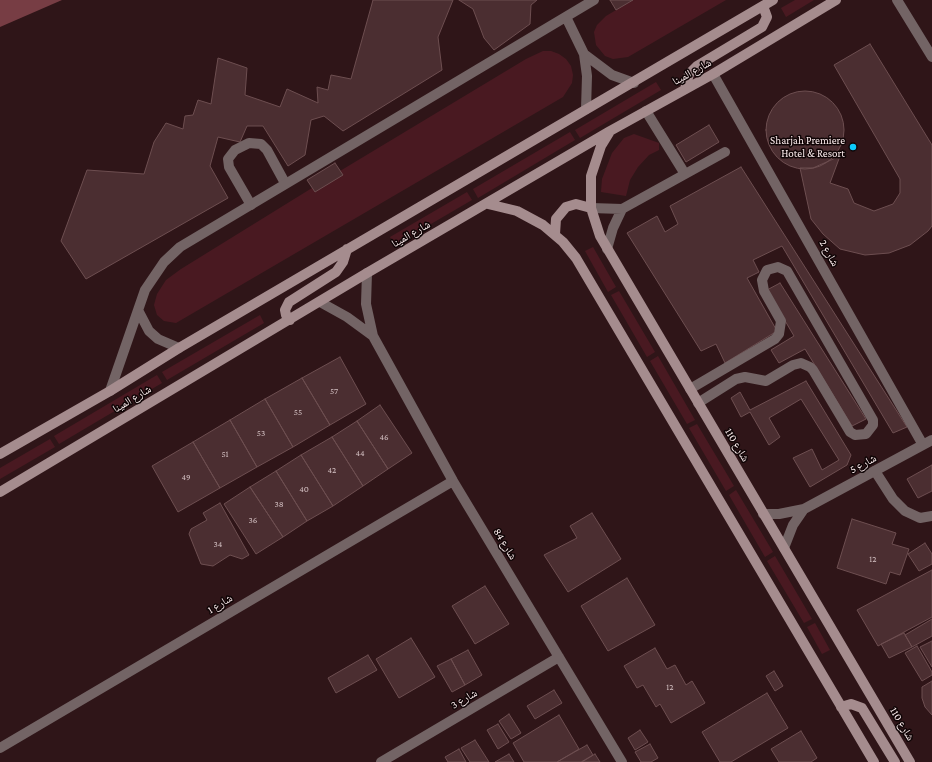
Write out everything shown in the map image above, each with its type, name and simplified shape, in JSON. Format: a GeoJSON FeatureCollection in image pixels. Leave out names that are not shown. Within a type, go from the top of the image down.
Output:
{"type":"FeatureCollection","features":[{"type":"Feature","properties":{"kind":"main road","name":"شارع المينا"},"geometry":{"type":"LineString","coordinates":[[0,454],[110,391],[179,348],[586,109],[634,83],[773,0]]}},
{"type":"Feature","properties":{"kind":"main road","name":"شارع المينا"},"geometry":{"type":"LineString","coordinates":[[0,492],[367,273],[488,204],[610,131],[713,74],[836,0]]}},
{"type":"Feature","properties":{"kind":"main road"},"geometry":{"type":"LineString","coordinates":[[685,90],[689,74],[697,66],[762,27],[767,17],[763,6]]}},
{"type":"Feature","properties":{"kind":"main road","name":"شارع 110"},"geometry":{"type":"LineString","coordinates":[[610,131],[595,161],[591,176],[591,208],[600,236],[910,762]]}},
{"type":"Feature","properties":{"kind":"main road"},"geometry":{"type":"LineString","coordinates":[[488,204],[502,206],[530,217],[555,234],[570,250],[874,762]]}},
{"type":"Feature","properties":{"kind":"main road"},"geometry":{"type":"LineString","coordinates":[[555,234],[556,219],[566,207],[581,204],[591,208]]}},
{"type":"Feature","properties":{"kind":"main road"},"geometry":{"type":"LineString","coordinates":[[290,320],[286,315],[285,310],[289,302],[336,272],[343,262],[347,249]]}},
{"type":"Feature","properties":{"kind":"main road"},"geometry":{"type":"LineString","coordinates":[[842,707],[851,704],[862,708],[895,762]]}},
{"type":"Feature","properties":{"kind":"street"},"geometry":{"type":"LineString","coordinates":[[110,391],[150,280],[171,254],[189,241],[251,205],[285,183],[594,0]]}},
{"type":"Feature","properties":{"kind":"street"},"geometry":{"type":"LineString","coordinates":[[898,0],[932,57]]}},
{"type":"Feature","properties":{"kind":"street"},"geometry":{"type":"LineString","coordinates":[[566,17],[584,54],[587,76],[586,109]]}},
{"type":"Feature","properties":{"kind":"street"},"geometry":{"type":"LineString","coordinates":[[584,54],[607,72],[634,83]]}},
{"type":"Feature","properties":{"kind":"street","name":"شارع 2"},"geometry":{"type":"LineString","coordinates":[[713,74],[928,442]]}},
{"type":"Feature","properties":{"kind":"street"},"geometry":{"type":"LineString","coordinates":[[646,111],[685,174]]}},
{"type":"Feature","properties":{"kind":"street"},"geometry":{"type":"LineString","coordinates":[[251,205],[228,163],[229,156],[235,150],[249,143],[261,144],[267,150],[285,183]]}},
{"type":"Feature","properties":{"kind":"street"},"geometry":{"type":"LineString","coordinates":[[591,208],[622,209],[725,152]]}},
{"type":"Feature","properties":{"kind":"street"},"geometry":{"type":"LineString","coordinates":[[607,249],[613,228],[622,209]]}},
{"type":"Feature","properties":{"kind":"street"},"geometry":{"type":"LineString","coordinates":[[690,389],[775,339],[779,334],[781,321],[764,291],[762,280],[767,270],[773,267],[783,268],[787,271],[873,420],[872,425],[866,434],[856,435],[850,432],[813,370],[806,364],[797,363],[766,381],[745,377],[736,379],[698,403]]}},
{"type":"Feature","properties":{"kind":"street","name":"شارع 84"},"geometry":{"type":"LineString","coordinates":[[367,273],[366,304],[373,336],[453,481],[622,762]]}},
{"type":"Feature","properties":{"kind":"street","name":"شارع 84"},"geometry":{"type":"LineString","coordinates":[[320,302],[347,317],[373,336]]}},
{"type":"Feature","properties":{"kind":"street"},"geometry":{"type":"LineString","coordinates":[[138,310],[149,331],[158,339],[179,348]]}},
{"type":"Feature","properties":{"kind":"street"},"geometry":{"type":"LineString","coordinates":[[736,362],[745,377]]}},
{"type":"Feature","properties":{"kind":"street","name":"شارع 5"},"geometry":{"type":"LineString","coordinates":[[763,514],[786,513],[804,509],[928,442]]}},
{"type":"Feature","properties":{"kind":"street"},"geometry":{"type":"LineString","coordinates":[[875,472],[893,499],[905,511],[920,518],[932,516]]}},
{"type":"Feature","properties":{"kind":"street","name":"شارع 1"},"geometry":{"type":"LineString","coordinates":[[0,748],[453,481]]}},
{"type":"Feature","properties":{"kind":"street","name":"شارع 5"},"geometry":{"type":"LineString","coordinates":[[784,548],[793,525],[804,509]]}},
{"type":"Feature","properties":{"kind":"street","name":"شارع 3"},"geometry":{"type":"LineString","coordinates":[[381,762],[559,657]]}},
{"type":"Feature","properties":{"kind":"shaded area"},"geometry":{"type":"Polygon","coordinates":[[[0,0],[62,0],[0,27],[0,0]]]}},
{"type":"Feature","properties":{"kind":"shaded area"},"geometry":{"type":"Polygon","coordinates":[[[633,0],[726,0],[628,57],[613,59],[605,56],[596,45],[594,32],[597,25],[606,16],[633,0]]]}},
{"type":"Feature","properties":{"kind":"shaded area"},"geometry":{"type":"Polygon","coordinates":[[[795,0],[814,0],[786,17],[781,8],[795,0]]]}},
{"type":"Feature","properties":{"kind":"shaded area"},"geometry":{"type":"Polygon","coordinates":[[[543,51],[551,51],[559,54],[566,59],[571,66],[573,75],[572,83],[563,97],[176,323],[164,321],[157,315],[154,305],[157,294],[166,280],[181,269],[312,188],[315,192],[340,171],[526,59],[543,51]]]}},
{"type":"Feature","properties":{"kind":"shaded area"},"geometry":{"type":"Polygon","coordinates":[[[656,82],[661,90],[580,138],[575,130],[656,82]]]}},
{"type":"Feature","properties":{"kind":"shaded area"},"geometry":{"type":"Polygon","coordinates":[[[570,132],[575,140],[478,198],[473,189],[570,132]]]}},
{"type":"Feature","properties":{"kind":"shaded area"},"geometry":{"type":"Polygon","coordinates":[[[634,134],[659,143],[659,150],[649,155],[638,167],[630,180],[626,196],[601,192],[602,179],[612,153],[624,138],[634,134]]]}},
{"type":"Feature","properties":{"kind":"shaded area"},"geometry":{"type":"Polygon","coordinates":[[[467,192],[472,200],[395,245],[390,237],[467,192]]]}},
{"type":"Feature","properties":{"kind":"shaded area"},"geometry":{"type":"Polygon","coordinates":[[[593,247],[616,287],[608,292],[585,251],[593,247]]]}},
{"type":"Feature","properties":{"kind":"shaded area"},"geometry":{"type":"Polygon","coordinates":[[[619,291],[655,352],[647,357],[611,295],[619,291]]]}},
{"type":"Feature","properties":{"kind":"shaded area"},"geometry":{"type":"Polygon","coordinates":[[[260,315],[264,323],[167,380],[162,372],[260,315]]]}},
{"type":"Feature","properties":{"kind":"shaded area"},"geometry":{"type":"Polygon","coordinates":[[[658,356],[695,420],[687,424],[650,361],[658,356]]]}},
{"type":"Feature","properties":{"kind":"shaded area"},"geometry":{"type":"Polygon","coordinates":[[[157,375],[162,383],[59,444],[54,436],[157,375]]]}},
{"type":"Feature","properties":{"kind":"shaded area"},"geometry":{"type":"Polygon","coordinates":[[[697,424],[734,486],[726,491],[689,428],[697,424]]]}},
{"type":"Feature","properties":{"kind":"shaded area"},"geometry":{"type":"Polygon","coordinates":[[[50,439],[55,447],[0,479],[0,468],[50,439]]]}},
{"type":"Feature","properties":{"kind":"shaded area"},"geometry":{"type":"Polygon","coordinates":[[[736,490],[773,552],[765,557],[729,495],[736,490]]]}},
{"type":"Feature","properties":{"kind":"shaded area"},"geometry":{"type":"Polygon","coordinates":[[[775,556],[812,619],[804,623],[767,561],[775,556]]]}},
{"type":"Feature","properties":{"kind":"shaded area"},"geometry":{"type":"Polygon","coordinates":[[[815,623],[830,650],[822,654],[807,627],[815,623]]]}},
{"type":"Feature","properties":{"kind":"building"},"geometry":{"type":"Polygon","coordinates":[[[373,0],[453,0],[438,37],[442,70],[343,131],[324,116],[311,120],[305,155],[288,166],[263,126],[247,126],[240,142],[218,137],[210,166],[228,198],[86,279],[61,241],[87,170],[144,174],[154,142],[166,123],[183,129],[185,116],[193,115],[198,100],[211,104],[218,58],[247,68],[245,95],[280,107],[287,89],[318,103],[317,87],[328,90],[331,75],[351,79],[373,0]]]}},
{"type":"Feature","properties":{"kind":"building"},"geometry":{"type":"Polygon","coordinates":[[[459,0],[537,0],[531,5],[530,24],[494,50],[484,38],[473,9],[459,0]]]}},
{"type":"Feature","properties":{"kind":"building"},"geometry":{"type":"Polygon","coordinates":[[[610,0],[633,0],[616,10],[610,0]]]}},
{"type":"Feature","properties":{"kind":"building"},"geometry":{"type":"Polygon","coordinates":[[[870,44],[932,145],[932,226],[910,245],[889,253],[865,255],[840,249],[823,234],[811,219],[800,168],[813,168],[840,156],[830,183],[848,189],[854,203],[874,211],[893,204],[900,193],[900,179],[834,65],[870,44]]]}},
{"type":"Feature","properties":{"kind":"building"},"geometry":{"type":"Polygon","coordinates":[[[805,91],[820,94],[833,102],[841,115],[844,130],[841,145],[833,158],[820,166],[805,169],[790,166],[777,158],[769,145],[766,130],[769,115],[777,102],[790,94],[805,91]]]}},
{"type":"Feature","properties":{"kind":"building"},"geometry":{"type":"Polygon","coordinates":[[[709,125],[719,142],[686,162],[676,145],[709,125]]]}},
{"type":"Feature","properties":{"kind":"building"},"geometry":{"type":"Polygon","coordinates":[[[335,163],[343,175],[315,192],[307,180],[335,163]]]}},
{"type":"Feature","properties":{"kind":"building"},"geometry":{"type":"Polygon","coordinates":[[[741,167],[907,427],[893,433],[782,246],[753,260],[759,272],[747,278],[777,331],[725,363],[716,344],[701,351],[627,233],[657,216],[665,232],[678,224],[670,206],[741,167]]]}},
{"type":"Feature","properties":{"kind":"building"},"geometry":{"type":"Polygon","coordinates":[[[780,283],[866,419],[852,426],[805,349],[779,363],[771,350],[794,336],[767,290],[780,283]]]}},
{"type":"Feature","properties":{"kind":"building"},"geometry":{"type":"Polygon","coordinates":[[[340,357],[366,404],[330,425],[302,378],[340,357]]]}},
{"type":"Feature","properties":{"kind":"building"},"geometry":{"type":"Polygon","coordinates":[[[302,378],[330,425],[293,447],[265,399],[302,378]]]}},
{"type":"Feature","properties":{"kind":"building"},"geometry":{"type":"Polygon","coordinates":[[[806,381],[851,455],[847,465],[810,487],[793,458],[812,449],[822,470],[839,460],[801,399],[769,418],[780,437],[769,445],[750,412],[741,417],[731,398],[740,392],[750,410],[806,381]]]}},
{"type":"Feature","properties":{"kind":"building"},"geometry":{"type":"Polygon","coordinates":[[[265,399],[293,447],[257,467],[230,420],[265,399]]]}},
{"type":"Feature","properties":{"kind":"building"},"geometry":{"type":"Polygon","coordinates":[[[380,405],[412,453],[388,469],[357,421],[380,405]]]}},
{"type":"Feature","properties":{"kind":"building"},"geometry":{"type":"Polygon","coordinates":[[[230,420],[257,467],[220,488],[193,442],[230,420]]]}},
{"type":"Feature","properties":{"kind":"building"},"geometry":{"type":"Polygon","coordinates":[[[357,421],[388,469],[363,486],[332,437],[357,421]]]}},
{"type":"Feature","properties":{"kind":"building"},"geometry":{"type":"Polygon","coordinates":[[[332,437],[363,486],[333,506],[301,455],[332,437]]]}},
{"type":"Feature","properties":{"kind":"building"},"geometry":{"type":"Polygon","coordinates":[[[193,442],[220,488],[178,512],[152,466],[193,442]]]}},
{"type":"Feature","properties":{"kind":"building"},"geometry":{"type":"Polygon","coordinates":[[[301,455],[333,506],[307,521],[276,471],[301,455]]]}},
{"type":"Feature","properties":{"kind":"building"},"geometry":{"type":"Polygon","coordinates":[[[932,465],[932,491],[918,498],[907,479],[932,465]]]}},
{"type":"Feature","properties":{"kind":"building"},"geometry":{"type":"Polygon","coordinates":[[[276,471],[307,521],[283,537],[250,487],[276,471]]]}},
{"type":"Feature","properties":{"kind":"building"},"geometry":{"type":"Polygon","coordinates":[[[250,487],[283,537],[256,554],[224,504],[250,487]]]}},
{"type":"Feature","properties":{"kind":"building"},"geometry":{"type":"Polygon","coordinates":[[[220,503],[249,555],[242,559],[230,555],[213,566],[201,564],[189,534],[191,529],[207,520],[203,513],[220,503]]]}},
{"type":"Feature","properties":{"kind":"building"},"geometry":{"type":"Polygon","coordinates":[[[592,513],[621,559],[568,592],[544,555],[577,538],[570,526],[592,513]]]}},
{"type":"Feature","properties":{"kind":"building"},"geometry":{"type":"Polygon","coordinates":[[[852,519],[896,533],[892,544],[909,549],[900,575],[890,572],[886,584],[837,568],[852,519]]]}},
{"type":"Feature","properties":{"kind":"building"},"geometry":{"type":"Polygon","coordinates":[[[925,543],[932,554],[932,564],[919,571],[908,554],[925,543]]]}},
{"type":"Feature","properties":{"kind":"building"},"geometry":{"type":"Polygon","coordinates":[[[932,570],[932,617],[878,646],[857,610],[932,570]]]}},
{"type":"Feature","properties":{"kind":"building"},"geometry":{"type":"Polygon","coordinates":[[[627,578],[655,625],[608,651],[581,606],[627,578]]]}},
{"type":"Feature","properties":{"kind":"building"},"geometry":{"type":"Polygon","coordinates":[[[485,586],[509,624],[475,644],[452,606],[485,586]]]}},
{"type":"Feature","properties":{"kind":"building"},"geometry":{"type":"Polygon","coordinates":[[[932,619],[932,636],[912,647],[905,635],[932,619]]]}},
{"type":"Feature","properties":{"kind":"building"},"geometry":{"type":"Polygon","coordinates":[[[904,633],[912,647],[889,658],[881,644],[904,633]]]}},
{"type":"Feature","properties":{"kind":"building"},"geometry":{"type":"Polygon","coordinates":[[[411,638],[435,677],[399,698],[376,659],[411,638]]]}},
{"type":"Feature","properties":{"kind":"building"},"geometry":{"type":"Polygon","coordinates":[[[932,641],[932,667],[920,647],[932,641]]]}},
{"type":"Feature","properties":{"kind":"building"},"geometry":{"type":"Polygon","coordinates":[[[917,646],[932,672],[932,675],[922,681],[905,653],[917,646]]]}},
{"type":"Feature","properties":{"kind":"building"},"geometry":{"type":"Polygon","coordinates":[[[655,648],[667,669],[675,665],[686,685],[692,681],[705,703],[671,723],[660,704],[656,707],[643,685],[637,688],[624,666],[655,648]]]}},
{"type":"Feature","properties":{"kind":"building"},"geometry":{"type":"Polygon","coordinates":[[[468,650],[482,675],[465,685],[451,659],[468,650]]]}},
{"type":"Feature","properties":{"kind":"building"},"geometry":{"type":"Polygon","coordinates":[[[368,655],[377,670],[336,693],[328,678],[368,655]]]}},
{"type":"Feature","properties":{"kind":"building"},"geometry":{"type":"Polygon","coordinates":[[[451,659],[465,685],[452,692],[437,666],[451,659]]]}},
{"type":"Feature","properties":{"kind":"building"},"geometry":{"type":"Polygon","coordinates":[[[774,671],[783,686],[775,691],[766,676],[774,671]]]}},
{"type":"Feature","properties":{"kind":"building"},"geometry":{"type":"Polygon","coordinates":[[[932,681],[932,715],[925,707],[922,698],[922,687],[932,681]]]}},
{"type":"Feature","properties":{"kind":"building"},"geometry":{"type":"Polygon","coordinates":[[[554,690],[562,703],[535,719],[527,706],[554,690]]]}},
{"type":"Feature","properties":{"kind":"building"},"geometry":{"type":"Polygon","coordinates":[[[767,693],[788,728],[731,762],[720,762],[702,732],[767,693]]]}},
{"type":"Feature","properties":{"kind":"building"},"geometry":{"type":"Polygon","coordinates":[[[509,714],[521,733],[511,739],[499,721],[509,714]]]}},
{"type":"Feature","properties":{"kind":"building"},"geometry":{"type":"Polygon","coordinates":[[[559,715],[579,749],[557,762],[524,762],[513,743],[559,715]]]}},
{"type":"Feature","properties":{"kind":"building"},"geometry":{"type":"Polygon","coordinates":[[[498,724],[509,742],[498,749],[487,730],[498,724]]]}},
{"type":"Feature","properties":{"kind":"building"},"geometry":{"type":"Polygon","coordinates":[[[640,730],[648,742],[635,750],[628,738],[640,730]]]}},
{"type":"Feature","properties":{"kind":"building"},"geometry":{"type":"Polygon","coordinates":[[[801,731],[817,758],[811,762],[779,762],[771,749],[801,731]]]}},
{"type":"Feature","properties":{"kind":"building"},"geometry":{"type":"Polygon","coordinates":[[[475,740],[489,762],[470,762],[461,748],[475,740]]]}},
{"type":"Feature","properties":{"kind":"building"},"geometry":{"type":"Polygon","coordinates":[[[650,744],[658,758],[651,762],[641,762],[635,752],[650,744]]]}},
{"type":"Feature","properties":{"kind":"building"},"geometry":{"type":"Polygon","coordinates":[[[587,745],[593,755],[581,762],[557,762],[587,745]]]}},
{"type":"Feature","properties":{"kind":"building"},"geometry":{"type":"Polygon","coordinates":[[[459,749],[466,762],[448,762],[445,757],[459,749]]]}},
{"type":"Feature","properties":{"kind":"building"},"geometry":{"type":"Polygon","coordinates":[[[509,754],[514,762],[495,762],[509,754]]]}},
{"type":"Feature","properties":{"kind":"building"},"geometry":{"type":"Polygon","coordinates":[[[595,754],[600,762],[582,762],[595,754]]]}},
{"type":"Feature","properties":{"kind":"place","name":"Sharjah Premiere Hotel & Resort"},"geometry":{"type":"Point","coordinates":[853,147]}}]}
